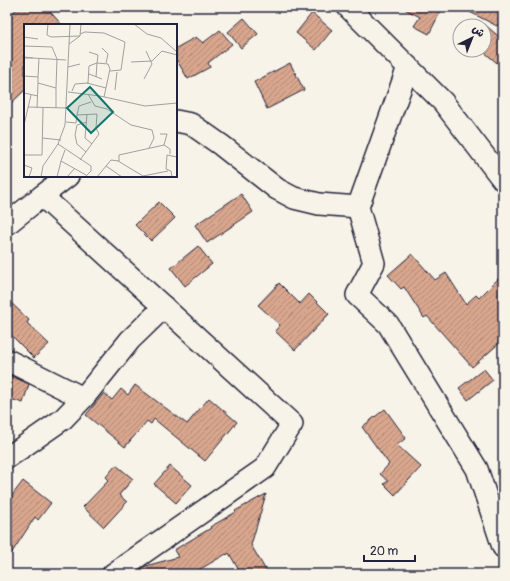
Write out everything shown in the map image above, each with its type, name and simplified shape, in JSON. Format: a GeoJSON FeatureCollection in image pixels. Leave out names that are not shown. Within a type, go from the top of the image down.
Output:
{"type":"FeatureCollection","features":[{"type":"Feature","properties":{"kind":"street"},"geometry":{"type":"LineString","coordinates":[[348,7],[443,102],[503,180]]}},
{"type":"Feature","properties":{"kind":"street"},"geometry":{"type":"LineString","coordinates":[[408,67],[358,207],[374,263],[357,295],[388,324],[477,469],[503,547]]}},
{"type":"Feature","properties":{"kind":"street"},"geometry":{"type":"LineString","coordinates":[[177,121],[192,124],[277,189],[294,198],[319,204],[358,207]]}},
{"type":"Feature","properties":{"kind":"street"},"geometry":{"type":"LineString","coordinates":[[7,224],[67,177]]}},
{"type":"Feature","properties":{"kind":"street"},"geometry":{"type":"LineString","coordinates":[[42,196],[292,424],[265,468],[113,574]]}},
{"type":"Feature","properties":{"kind":"street"},"geometry":{"type":"LineString","coordinates":[[7,458],[63,419],[83,398],[130,340],[164,307]]}},
{"type":"Feature","properties":{"kind":"street"},"geometry":{"type":"LineString","coordinates":[[7,360],[83,398]]}},
{"type":"Feature","properties":{"kind":"building"},"geometry":{"type":"Polygon","coordinates":[[[19,7],[46,7],[61,24],[24,24],[24,91],[7,107],[7,18],[19,7]]]}},
{"type":"Feature","properties":{"kind":"building"},"geometry":{"type":"Polygon","coordinates":[[[401,7],[443,7],[429,34],[414,26],[420,17],[401,7]]]}},
{"type":"Feature","properties":{"kind":"building"},"geometry":{"type":"Polygon","coordinates":[[[460,7],[503,7],[503,18],[497,26],[492,23],[492,18],[481,18],[460,7]]]}},
{"type":"Feature","properties":{"kind":"building"},"geometry":{"type":"Polygon","coordinates":[[[312,13],[332,30],[316,50],[296,33],[312,13]]]}},
{"type":"Feature","properties":{"kind":"building"},"geometry":{"type":"Polygon","coordinates":[[[244,18],[258,34],[241,48],[228,32],[244,18]]]}},
{"type":"Feature","properties":{"kind":"building"},"geometry":{"type":"Polygon","coordinates":[[[220,30],[232,44],[208,63],[210,67],[188,79],[177,61],[177,47],[196,37],[203,43],[220,30]]]}},
{"type":"Feature","properties":{"kind":"building"},"geometry":{"type":"Polygon","coordinates":[[[492,31],[503,40],[503,68],[491,58],[492,31]]]}},
{"type":"Feature","properties":{"kind":"building"},"geometry":{"type":"Polygon","coordinates":[[[290,63],[304,90],[267,109],[254,82],[290,63]]]}},
{"type":"Feature","properties":{"kind":"building"},"geometry":{"type":"Polygon","coordinates":[[[241,194],[253,212],[207,243],[195,225],[241,194]]]}},
{"type":"Feature","properties":{"kind":"building"},"geometry":{"type":"Polygon","coordinates":[[[159,202],[175,218],[151,241],[135,225],[159,202]]]}},
{"type":"Feature","properties":{"kind":"building"},"geometry":{"type":"Polygon","coordinates":[[[198,246],[212,264],[185,286],[171,268],[198,246]]]}},
{"type":"Feature","properties":{"kind":"building"},"geometry":{"type":"Polygon","coordinates":[[[412,254],[435,280],[446,273],[466,304],[476,295],[479,298],[503,274],[503,340],[472,367],[427,316],[424,318],[404,287],[401,289],[388,275],[412,254]]]}},
{"type":"Feature","properties":{"kind":"building"},"geometry":{"type":"Polygon","coordinates":[[[279,283],[300,304],[309,294],[329,314],[295,350],[275,331],[280,325],[258,305],[279,283]]]}},
{"type":"Feature","properties":{"kind":"building"},"geometry":{"type":"Polygon","coordinates":[[[7,299],[29,320],[27,323],[49,344],[34,358],[7,331],[7,299]]]}},
{"type":"Feature","properties":{"kind":"building"},"geometry":{"type":"Polygon","coordinates":[[[484,369],[493,380],[468,400],[459,388],[484,369]]]}},
{"type":"Feature","properties":{"kind":"building"},"geometry":{"type":"Polygon","coordinates":[[[7,374],[29,384],[23,403],[7,398],[7,374]]]}},
{"type":"Feature","properties":{"kind":"building"},"geometry":{"type":"Polygon","coordinates":[[[135,385],[187,424],[209,398],[237,422],[205,461],[154,419],[151,424],[147,421],[125,447],[86,415],[104,393],[112,400],[121,389],[128,395],[135,385]]]}},
{"type":"Feature","properties":{"kind":"building"},"geometry":{"type":"Polygon","coordinates":[[[385,409],[406,438],[397,445],[421,467],[395,495],[384,484],[388,481],[380,474],[389,464],[362,427],[385,409]]]}},
{"type":"Feature","properties":{"kind":"building"},"geometry":{"type":"Polygon","coordinates":[[[116,465],[133,479],[119,495],[127,502],[104,527],[83,507],[109,480],[106,477],[116,465]]]}},
{"type":"Feature","properties":{"kind":"building"},"geometry":{"type":"Polygon","coordinates":[[[170,466],[192,485],[176,503],[154,484],[170,466]]]}},
{"type":"Feature","properties":{"kind":"building"},"geometry":{"type":"Polygon","coordinates":[[[23,481],[51,503],[38,520],[35,517],[7,560],[7,502],[23,481]]]}},
{"type":"Feature","properties":{"kind":"building"},"geometry":{"type":"Polygon","coordinates":[[[266,494],[251,545],[268,574],[241,574],[229,553],[192,574],[134,574],[146,566],[178,557],[174,550],[236,512],[235,511],[266,494]]]}}]}
